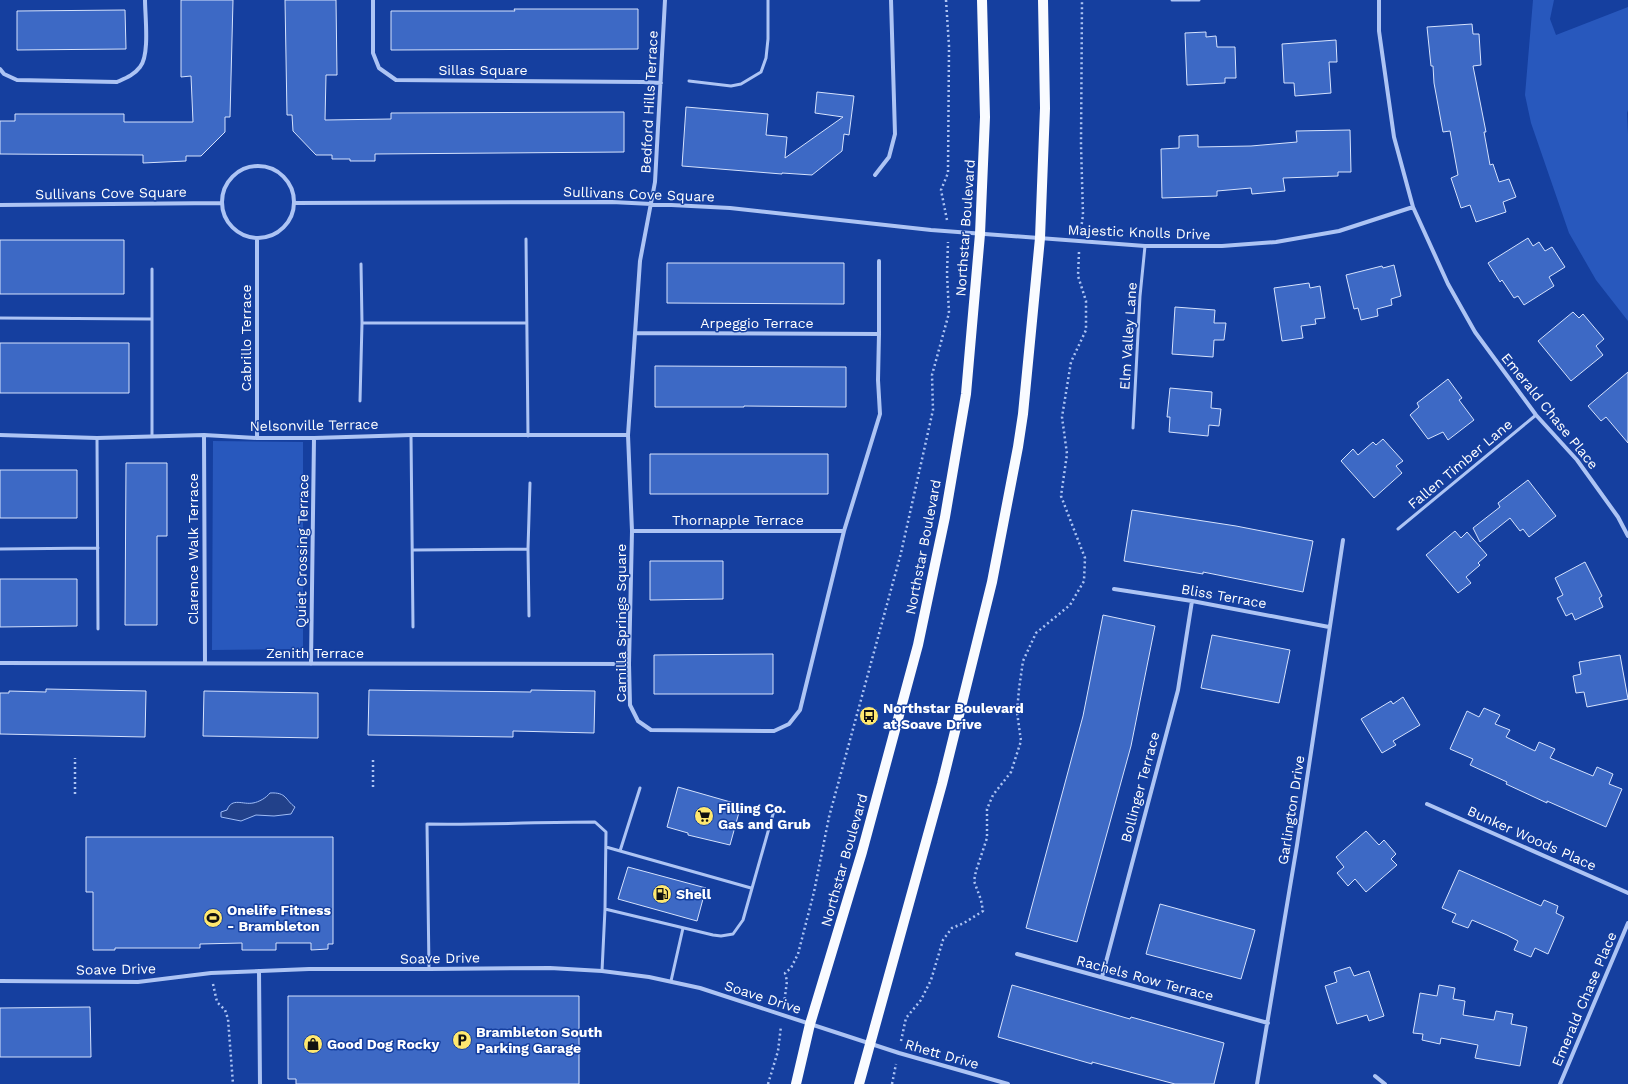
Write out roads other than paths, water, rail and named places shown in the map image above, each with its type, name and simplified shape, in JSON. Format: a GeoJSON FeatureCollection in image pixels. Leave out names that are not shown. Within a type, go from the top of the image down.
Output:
{"type":"FeatureCollection","features":[{"type":"Feature","properties":{"kind":"main road","name":"Northstar Boulevard"},"geometry":{"type":"LineString","coordinates":[[796,1084],[810,1024],[862,852],[918,645],[945,517],[966,394],[980,234],[985,117],[982,0]]}},
{"type":"Feature","properties":{"kind":"main road"},"geometry":{"type":"LineString","coordinates":[[859,1084],[942,784],[992,582],[1009,501],[1022,420],[1040,238],[1045,108],[1043,0]]}},
{"type":"Feature","properties":{"kind":"street"},"geometry":{"type":"LineString","coordinates":[[0,69],[4,74],[18,80],[117,82],[131,76],[141,66],[145,53],[145,0]]}},
{"type":"Feature","properties":{"kind":"street","name":"Sillas Square"},"geometry":{"type":"LineString","coordinates":[[373,0],[373,53],[379,68],[396,80],[661,83]]}},
{"type":"Feature","properties":{"kind":"street","name":"Bedford Hills Terrace"},"geometry":{"type":"LineString","coordinates":[[650,204],[655,182],[665,0]]}},
{"type":"Feature","properties":{"kind":"street"},"geometry":{"type":"LineString","coordinates":[[875,175],[889,157],[895,134],[891,0]]}},
{"type":"Feature","properties":{"kind":"street","name":"Emerald Chase Place"},"geometry":{"type":"LineString","coordinates":[[1379,0],[1379,31],[1394,137],[1413,207],[1448,284],[1475,332],[1536,415],[1577,460],[1618,517],[1628,536]]}},
{"type":"Feature","properties":{"kind":"street"},"geometry":{"type":"LineString","coordinates":[[252,166],[265,166],[277,171],[287,179],[293,190],[295,203],[293,214],[288,224],[279,232],[269,237],[257,239],[246,237],[237,232],[229,224],[224,214],[222,203],[224,191],[230,179],[240,171],[252,166]]}},
{"type":"Feature","properties":{"kind":"street","name":"Sullivans Cove Square"},"geometry":{"type":"LineString","coordinates":[[295,203],[612,202],[730,208],[980,234]]}},
{"type":"Feature","properties":{"kind":"street","name":"Sullivans Cove Square"},"geometry":{"type":"LineString","coordinates":[[0,205],[222,203]]}},
{"type":"Feature","properties":{"kind":"street","name":"Camilla Springs Square"},"geometry":{"type":"LineString","coordinates":[[650,204],[640,261],[628,435],[632,531],[629,664],[630,705],[638,721],[651,730],[774,731],[789,724],[800,710],[844,531],[880,414],[878,380],[880,334],[879,261]]}},
{"type":"Feature","properties":{"kind":"street","name":"Majestic Knolls Drive"},"geometry":{"type":"LineString","coordinates":[[980,234],[1146,246],[1222,246],[1276,242],[1339,231],[1413,207]]}},
{"type":"Feature","properties":{"kind":"street","name":"Cabrillo Terrace"},"geometry":{"type":"LineString","coordinates":[[257,239],[257,438]]}},
{"type":"Feature","properties":{"kind":"street","name":"Arpeggio Terrace"},"geometry":{"type":"LineString","coordinates":[[635,333],[880,334]]}},
{"type":"Feature","properties":{"kind":"street","name":"Nelsonville Terrace"},"geometry":{"type":"LineString","coordinates":[[0,435],[97,438],[204,435],[257,438],[314,438],[412,435],[628,435]]}},
{"type":"Feature","properties":{"kind":"street","name":"Clarence Walk Terrace"},"geometry":{"type":"LineString","coordinates":[[204,435],[205,663]]}},
{"type":"Feature","properties":{"kind":"street","name":"Quiet Crossing Terrace"},"geometry":{"type":"LineString","coordinates":[[311,664],[314,438]]}},
{"type":"Feature","properties":{"kind":"street","name":"Thornapple Terrace"},"geometry":{"type":"LineString","coordinates":[[632,531],[844,531]]}},
{"type":"Feature","properties":{"kind":"street","name":"Garlington Drive"},"geometry":{"type":"LineString","coordinates":[[1257,1084],[1297,845],[1343,540]]}},
{"type":"Feature","properties":{"kind":"street","name":"Bliss Terrace"},"geometry":{"type":"LineString","coordinates":[[1114,589],[1192,601],[1329,627]]}},
{"type":"Feature","properties":{"kind":"street","name":"Bollinger Terrace"},"geometry":{"type":"LineString","coordinates":[[1102,977],[1178,690],[1192,601]]}},
{"type":"Feature","properties":{"kind":"street","name":"Zenith Terrace"},"geometry":{"type":"LineString","coordinates":[[0,663],[629,664]]}},
{"type":"Feature","properties":{"kind":"street","name":"Bunker Woods Place"},"geometry":{"type":"LineString","coordinates":[[1427,804],[1628,893]]}},
{"type":"Feature","properties":{"kind":"street","name":"Emerald Chase Place"},"geometry":{"type":"LineString","coordinates":[[1560,1084],[1628,923]]}},
{"type":"Feature","properties":{"kind":"street","name":"Rachels Row Terrace"},"geometry":{"type":"LineString","coordinates":[[1017,954],[1268,1023]]}},
{"type":"Feature","properties":{"kind":"street","name":"Soave Drive"},"geometry":{"type":"LineString","coordinates":[[0,981],[138,982],[211,973],[309,969],[429,970],[550,968],[602,971],[649,977],[700,988],[870,1044]]}},
{"type":"Feature","properties":{"kind":"street"},"geometry":{"type":"LineString","coordinates":[[259,971],[260,1084]]}},
{"type":"Feature","properties":{"kind":"street","name":"Rhett Drive"},"geometry":{"type":"LineString","coordinates":[[870,1044],[1008,1084]]}},
{"type":"Feature","properties":{"kind":"street"},"geometry":{"type":"LineString","coordinates":[[1375,1076],[1385,1084]]}},
{"type":"Feature","properties":{"kind":"lane"},"geometry":{"type":"LineString","coordinates":[[689,81],[731,86],[741,84],[760,72],[766,58],[768,39],[768,0]]}},
{"type":"Feature","properties":{"kind":"lane"},"geometry":{"type":"LineString","coordinates":[[1172,0],[1199,0]]}},
{"type":"Feature","properties":{"kind":"lane"},"geometry":{"type":"LineString","coordinates":[[526,239],[528,436]]}},
{"type":"Feature","properties":{"kind":"lane","name":"Elm Valley Lane"},"geometry":{"type":"LineString","coordinates":[[1133,428],[1140,296],[1146,246]]}},
{"type":"Feature","properties":{"kind":"lane"},"geometry":{"type":"LineString","coordinates":[[360,401],[362,264]]}},
{"type":"Feature","properties":{"kind":"lane"},"geometry":{"type":"LineString","coordinates":[[152,268],[152,436]]}},
{"type":"Feature","properties":{"kind":"lane"},"geometry":{"type":"LineString","coordinates":[[0,318],[151,319]]}},
{"type":"Feature","properties":{"kind":"lane"},"geometry":{"type":"LineString","coordinates":[[362,323],[526,323]]}},
{"type":"Feature","properties":{"kind":"lane","name":"Fallen Timber Lane"},"geometry":{"type":"LineString","coordinates":[[1398,529],[1536,415]]}},
{"type":"Feature","properties":{"kind":"lane"},"geometry":{"type":"LineString","coordinates":[[412,435],[414,550],[413,627]]}},
{"type":"Feature","properties":{"kind":"lane"},"geometry":{"type":"LineString","coordinates":[[97,438],[98,629]]}},
{"type":"Feature","properties":{"kind":"lane"},"geometry":{"type":"LineString","coordinates":[[529,616],[528,549],[530,483]]}},
{"type":"Feature","properties":{"kind":"lane"},"geometry":{"type":"LineString","coordinates":[[0,549],[98,548]]}},
{"type":"Feature","properties":{"kind":"lane"},"geometry":{"type":"LineString","coordinates":[[414,550],[528,549]]}},
{"type":"Feature","properties":{"kind":"lane"},"geometry":{"type":"LineString","coordinates":[[620,851],[640,788]]}},
{"type":"Feature","properties":{"kind":"lane"},"geometry":{"type":"LineString","coordinates":[[605,909],[721,936],[733,934],[743,920],[775,807]]}},
{"type":"Feature","properties":{"kind":"lane"},"geometry":{"type":"LineString","coordinates":[[429,970],[427,824],[480,825],[536,822],[594,822],[606,832],[605,909],[602,971]]}},
{"type":"Feature","properties":{"kind":"lane"},"geometry":{"type":"LineString","coordinates":[[606,847],[751,888]]}},
{"type":"Feature","properties":{"kind":"lane"},"geometry":{"type":"LineString","coordinates":[[671,981],[683,928]]}},
{"type":"Feature","properties":{"kind":"place","name":"Northstar Boulevard at Soave Drive"},"geometry":{"type":"Point","coordinates":[869,716]}},
{"type":"Feature","properties":{"kind":"place","name":"Filling Co. Gas and Grub"},"geometry":{"type":"Point","coordinates":[704,816]}},
{"type":"Feature","properties":{"kind":"place","name":"Shell"},"geometry":{"type":"Point","coordinates":[662,894]}},
{"type":"Feature","properties":{"kind":"place","name":"Onelife Fitness - Brambleton"},"geometry":{"type":"Point","coordinates":[213,918]}},
{"type":"Feature","properties":{"kind":"place","name":"Brambleton South Parking Garage"},"geometry":{"type":"Point","coordinates":[462,1040]}},
{"type":"Feature","properties":{"kind":"place","name":"Good Dog Rocky"},"geometry":{"type":"Point","coordinates":[313,1044]}}]}
